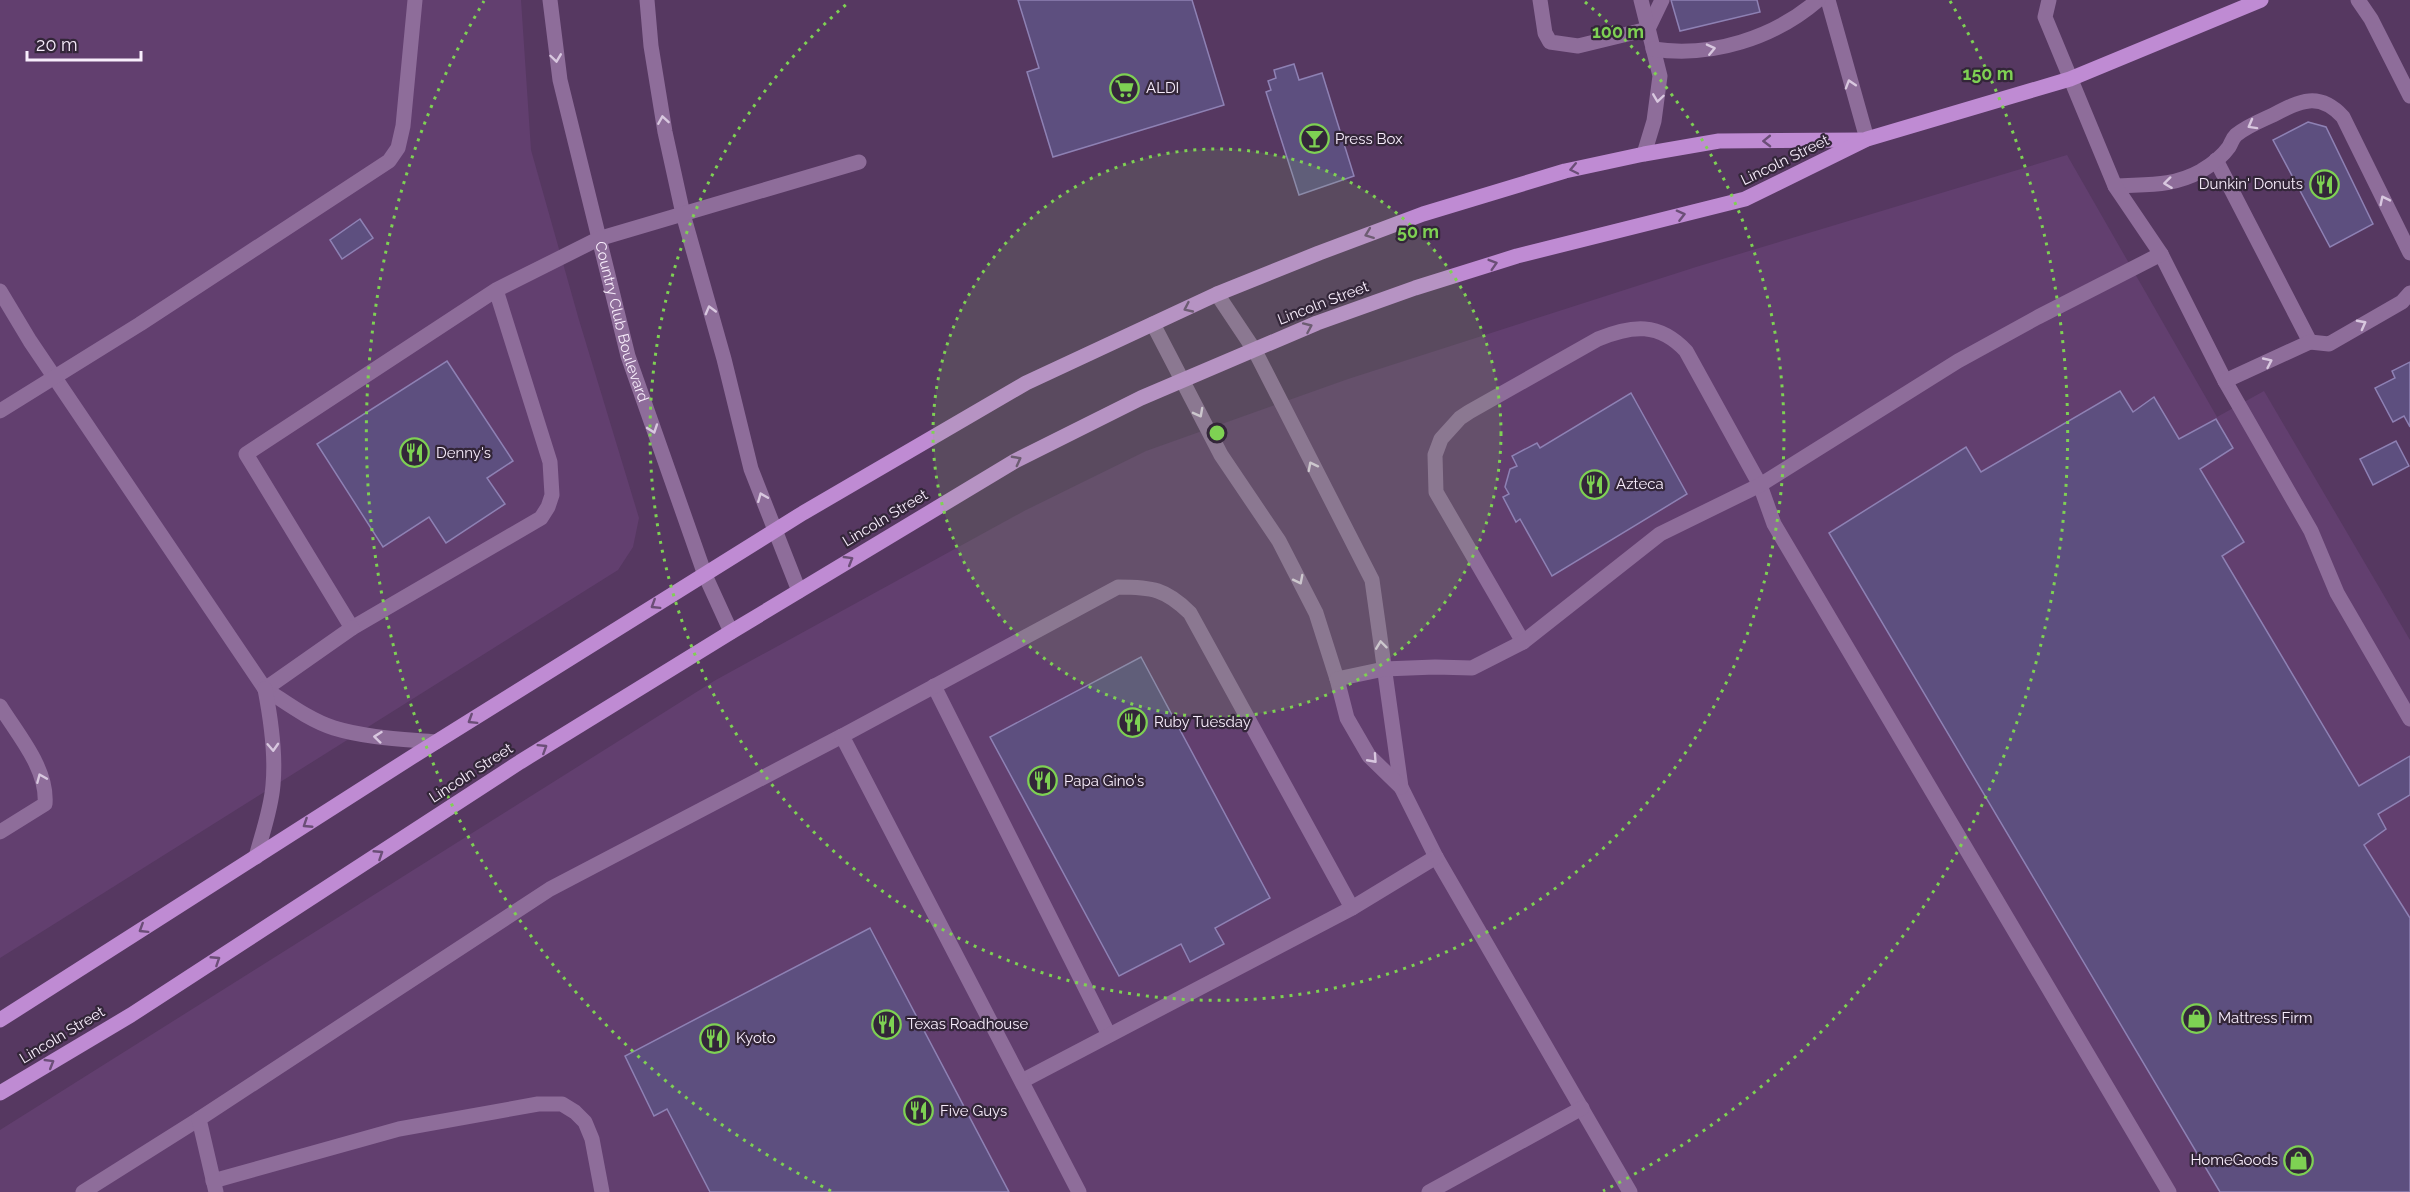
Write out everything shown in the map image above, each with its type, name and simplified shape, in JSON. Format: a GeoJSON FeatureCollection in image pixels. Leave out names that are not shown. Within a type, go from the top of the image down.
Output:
{"type":"FeatureCollection","features":[{"type":"Feature","properties":{"kind":"main road","name":"Lincoln Street"},"geometry":{"type":"LineString","coordinates":[[0,1093],[131,1015],[520,762],[731,632],[1015,461],[1141,398],[1317,323],[1438,280],[1517,256],[1745,199],[1867,140],[2070,79],[2261,0]]}},
{"type":"Feature","properties":{"kind":"main road","name":"Lincoln Street"},"geometry":{"type":"LineString","coordinates":[[0,1020],[436,742],[776,530],[1026,383],[1217,294],[1423,214],[1565,171],[1719,141],[1867,140]]}},
{"type":"Feature","properties":{"kind":"street"},"geometry":{"type":"LineString","coordinates":[[0,411],[55,378],[389,161],[398,148],[403,126],[416,0]]}},
{"type":"Feature","properties":{"kind":"street","name":"Country Club Boulevard"},"geometry":{"type":"LineString","coordinates":[[550,0],[560,80],[628,356],[705,575],[731,632]]}},
{"type":"Feature","properties":{"kind":"street"},"geometry":{"type":"LineString","coordinates":[[647,0],[651,46],[665,132],[683,214],[724,359],[751,469],[799,591]]}},
{"type":"Feature","properties":{"kind":"street"},"geometry":{"type":"LineString","coordinates":[[1540,0],[1545,33],[1550,42],[1578,46],[1648,28],[1662,0]]}},
{"type":"Feature","properties":{"kind":"street"},"geometry":{"type":"LineString","coordinates":[[1641,0],[1660,76],[1654,121],[1644,154]]}},
{"type":"Feature","properties":{"kind":"street"},"geometry":{"type":"LineString","coordinates":[[1653,49],[1697,52],[1722,47],[1777,28],[1803,14],[1818,0]]}},
{"type":"Feature","properties":{"kind":"street"},"geometry":{"type":"LineString","coordinates":[[1828,0],[1867,140]]}},
{"type":"Feature","properties":{"kind":"street"},"geometry":{"type":"LineString","coordinates":[[2049,0],[2044,17],[2115,186],[2161,254],[2225,381],[2311,531],[2337,593],[2410,719]]}},
{"type":"Feature","properties":{"kind":"street"},"geometry":{"type":"LineString","coordinates":[[2358,0],[2371,19],[2410,96]]}},
{"type":"Feature","properties":{"kind":"street"},"geometry":{"type":"LineString","coordinates":[[2115,186],[2175,183],[2216,160],[2233,138],[2250,126],[2300,102],[2314,100],[2325,103],[2343,117],[2410,253]]}},
{"type":"Feature","properties":{"kind":"street"},"geometry":{"type":"LineString","coordinates":[[2216,160],[2310,342]]}},
{"type":"Feature","properties":{"kind":"street"},"geometry":{"type":"LineString","coordinates":[[352,628],[246,454],[496,290],[598,239],[859,162]]}},
{"type":"Feature","properties":{"kind":"street"},"geometry":{"type":"LineString","coordinates":[[1337,679],[1384,669],[1472,668],[1523,642],[1660,534],[1760,485],[1958,361],[2038,316],[2161,254]]}},
{"type":"Feature","properties":{"kind":"street"},"geometry":{"type":"LineString","coordinates":[[265,689],[352,628],[541,518],[548,507],[552,495],[550,462],[496,290]]}},
{"type":"Feature","properties":{"kind":"street"},"geometry":{"type":"LineString","coordinates":[[0,291],[55,378],[265,689],[305,715],[333,727],[371,736],[436,742]]}},
{"type":"Feature","properties":{"kind":"street"},"geometry":{"type":"LineString","coordinates":[[2225,381],[2310,342],[2330,344],[2402,302],[2410,293]]}},
{"type":"Feature","properties":{"kind":"street"},"geometry":{"type":"LineString","coordinates":[[1217,294],[1255,351],[1372,580],[1401,787],[1436,856],[1630,1192]]}},
{"type":"Feature","properties":{"kind":"street"},"geometry":{"type":"LineString","coordinates":[[1153,324],[1221,455],[1279,542],[1316,613],[1347,718],[1369,756],[1401,787]]}},
{"type":"Feature","properties":{"kind":"street"},"geometry":{"type":"LineString","coordinates":[[1523,642],[1436,492],[1435,454],[1441,439],[1460,418],[1469,412],[1598,339],[1628,329],[1650,328],[1674,338],[1686,351],[1760,485],[1774,524],[2169,1192]]}},
{"type":"Feature","properties":{"kind":"street"},"geometry":{"type":"LineString","coordinates":[[83,1192],[199,1119],[550,889],[842,736],[1118,587],[1159,589],[1177,599],[1190,613],[1352,908]]}},
{"type":"Feature","properties":{"kind":"street"},"geometry":{"type":"LineString","coordinates":[[933,686],[1109,1035]]}},
{"type":"Feature","properties":{"kind":"street"},"geometry":{"type":"LineString","coordinates":[[256,857],[270,806],[273,784],[273,736],[265,689]]}},
{"type":"Feature","properties":{"kind":"street"},"geometry":{"type":"LineString","coordinates":[[0,706],[30,753],[46,790],[45,804],[0,832]]}},
{"type":"Feature","properties":{"kind":"street"},"geometry":{"type":"LineString","coordinates":[[842,736],[1079,1192]]}},
{"type":"Feature","properties":{"kind":"street"},"geometry":{"type":"LineString","coordinates":[[1022,1082],[1352,908],[1436,856]]}},
{"type":"Feature","properties":{"kind":"street"},"geometry":{"type":"LineString","coordinates":[[199,1119],[214,1187],[399,1129],[538,1104],[562,1104],[585,1122],[592,1139],[602,1192]]}},
{"type":"Feature","properties":{"kind":"street"},"geometry":{"type":"LineString","coordinates":[[1429,1192],[1582,1108]]}},
{"type":"Feature","properties":{"kind":"shaded area"},"geometry":{"type":"Polygon","coordinates":[[[0,0],[521,0],[531,150],[579,320],[639,518],[633,547],[618,570],[0,958],[0,0]]]}},
{"type":"Feature","properties":{"kind":"shaded area"},"geometry":{"type":"Polygon","coordinates":[[[2067,155],[2217,417],[2264,391],[2410,640],[2410,1192],[0,1192],[0,1130],[714,681],[1024,511],[1146,451],[1348,379],[1696,267],[2067,155]]]}},
{"type":"Feature","properties":{"kind":"building","name":"ALDI"},"geometry":{"type":"Polygon","coordinates":[[[1018,0],[1192,0],[1224,105],[1053,157],[1027,72],[1039,68],[1018,0]]]}},
{"type":"Feature","properties":{"kind":"building"},"geometry":{"type":"Polygon","coordinates":[[[1671,0],[1757,0],[1760,12],[1680,31],[1671,0]]]}},
{"type":"Feature","properties":{"kind":"building"},"geometry":{"type":"Polygon","coordinates":[[[1294,64],[1299,80],[1322,73],[1354,176],[1299,195],[1266,92],[1271,90],[1268,81],[1276,78],[1274,70],[1294,64]]]}},
{"type":"Feature","properties":{"kind":"building"},"geometry":{"type":"Polygon","coordinates":[[[2308,122],[2326,127],[2373,224],[2330,247],[2273,140],[2308,122]]]}},
{"type":"Feature","properties":{"kind":"building"},"geometry":{"type":"Polygon","coordinates":[[[360,219],[373,238],[342,259],[330,240],[360,219]]]}},
{"type":"Feature","properties":{"kind":"building","name":"Denny's"},"geometry":{"type":"Polygon","coordinates":[[[447,361],[513,461],[487,478],[505,504],[446,543],[429,517],[383,547],[317,444],[447,361]]]}},
{"type":"Feature","properties":{"kind":"building"},"geometry":{"type":"Polygon","coordinates":[[[2410,362],[2410,427],[2404,416],[2393,422],[2375,388],[2395,378],[2392,371],[2410,362]]]}},
{"type":"Feature","properties":{"kind":"building"},"geometry":{"type":"Polygon","coordinates":[[[2120,391],[2133,412],[2154,397],[2179,439],[2216,419],[2233,448],[2200,469],[2244,542],[2222,556],[2359,786],[2410,756],[2410,795],[2378,814],[2386,829],[2364,845],[2410,918],[2410,1192],[2220,1192],[1829,533],[1966,447],[1981,472],[2120,391]]]}},
{"type":"Feature","properties":{"kind":"building"},"geometry":{"type":"Polygon","coordinates":[[[1631,393],[1687,494],[1552,576],[1520,519],[1516,522],[1503,497],[1509,494],[1505,487],[1510,469],[1517,466],[1512,456],[1537,443],[1540,448],[1631,393]]]}},
{"type":"Feature","properties":{"kind":"building"},"geometry":{"type":"Polygon","coordinates":[[[2396,441],[2409,466],[2373,485],[2360,459],[2396,441]]]}},
{"type":"Feature","properties":{"kind":"building"},"geometry":{"type":"Polygon","coordinates":[[[1141,657],[1270,898],[1215,928],[1224,944],[1190,962],[1181,944],[1119,976],[990,737],[1141,657]]]}},
{"type":"Feature","properties":{"kind":"building"},"geometry":{"type":"Polygon","coordinates":[[[870,928],[1009,1192],[710,1192],[667,1109],[654,1116],[625,1056],[870,928]]]}},
{"type":"Feature","properties":{"kind":"place","name":"ALDI"},"geometry":{"type":"Point","coordinates":[1125,88]}},
{"type":"Feature","properties":{"kind":"place","name":"Press Box"},"geometry":{"type":"Point","coordinates":[1314,139]}},
{"type":"Feature","properties":{"kind":"place","name":"Dunkin' Donuts"},"geometry":{"type":"Point","coordinates":[2324,184]}},
{"type":"Feature","properties":{"kind":"place","name":"Denny's"},"geometry":{"type":"Point","coordinates":[415,453]}},
{"type":"Feature","properties":{"kind":"place","name":"Azteca"},"geometry":{"type":"Point","coordinates":[1595,484]}},
{"type":"Feature","properties":{"kind":"place","name":"Ruby Tuesday"},"geometry":{"type":"Point","coordinates":[1133,722]}},
{"type":"Feature","properties":{"kind":"place","name":"Papa Gino's"},"geometry":{"type":"Point","coordinates":[1043,781]}},
{"type":"Feature","properties":{"kind":"place","name":"Mattress Firm"},"geometry":{"type":"Point","coordinates":[2197,1018]}},
{"type":"Feature","properties":{"kind":"place","name":"Texas Roadhouse"},"geometry":{"type":"Point","coordinates":[886,1024]}},
{"type":"Feature","properties":{"kind":"place","name":"Kyoto"},"geometry":{"type":"Point","coordinates":[715,1038]}},
{"type":"Feature","properties":{"kind":"place","name":"Five Guys"},"geometry":{"type":"Point","coordinates":[919,1111]}},
{"type":"Feature","properties":{"kind":"place","name":"HomeGoods"},"geometry":{"type":"Point","coordinates":[2299,1160]}}]}
